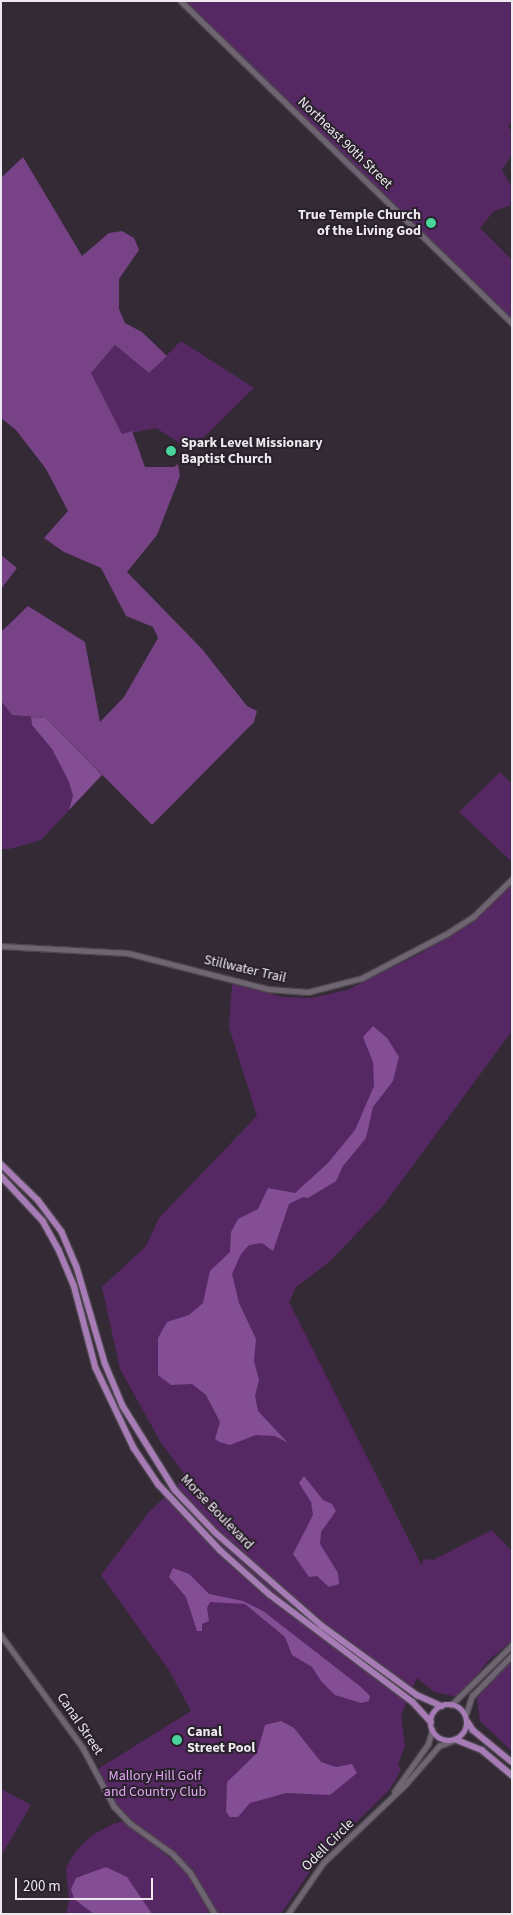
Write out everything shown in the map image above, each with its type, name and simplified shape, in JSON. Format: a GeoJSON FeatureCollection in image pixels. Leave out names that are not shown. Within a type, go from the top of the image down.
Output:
{"type":"FeatureCollection","features":[{"type":"Feature","properties":{"kind":"main road","name":"Morse Boulevard"},"geometry":{"type":"LineString","coordinates":[[1,1164],[38,1200],[62,1232],[77,1267],[105,1363],[123,1406],[175,1490],[216,1533],[321,1625],[417,1695],[442,1706]]}},
{"type":"Feature","properties":{"kind":"main road","name":"Morse Boulevard"},"geometry":{"type":"LineString","coordinates":[[1,1176],[43,1221],[59,1250],[74,1285],[96,1368],[134,1448],[158,1485],[220,1550],[270,1594],[412,1702],[431,1722]]}},
{"type":"Feature","properties":{"kind":"main road"},"geometry":{"type":"LineString","coordinates":[[512,1762],[472,1730],[466,1714],[450,1705],[442,1706],[434,1713],[431,1722],[432,1730],[440,1739],[455,1740],[482,1750],[512,1774]]}},
{"type":"Feature","properties":{"kind":"main road"},"geometry":{"type":"LineString","coordinates":[[455,1740],[465,1732],[468,1722]]}},
{"type":"Feature","properties":{"kind":"street","name":"Northeast 90th Street"},"geometry":{"type":"LineString","coordinates":[[181,1],[512,323]]}},
{"type":"Feature","properties":{"kind":"street","name":"Stillwater Trail"},"geometry":{"type":"LineString","coordinates":[[1,946],[128,953],[268,989],[293,992],[325,989],[362,978],[448,934],[474,916],[512,879]]}},
{"type":"Feature","properties":{"kind":"street","name":"Canal Street"},"geometry":{"type":"LineString","coordinates":[[1,1635],[83,1748],[114,1806],[130,1824],[186,1868],[215,1914]]}},
{"type":"Feature","properties":{"kind":"street"},"geometry":{"type":"LineString","coordinates":[[450,1705],[512,1645]]}},
{"type":"Feature","properties":{"kind":"street"},"geometry":{"type":"LineString","coordinates":[[466,1714],[472,1696],[512,1655]]}},
{"type":"Feature","properties":{"kind":"street","name":"Odell Circle"},"geometry":{"type":"LineString","coordinates":[[391,1796],[428,1744],[432,1730]]}},
{"type":"Feature","properties":{"kind":"street","name":"Odell Circle"},"geometry":{"type":"LineString","coordinates":[[288,1914],[323,1863],[439,1746],[455,1740]]}},
{"type":"Feature","properties":{"kind":"green space"},"geometry":{"type":"Polygon","coordinates":[[[185,1],[512,1],[512,122],[508,126],[512,132],[512,154],[502,170],[512,187],[512,200],[509,206],[494,211],[480,228],[512,260],[512,320],[185,1]]]}},
{"type":"Feature","properties":{"kind":"green space"},"geometry":{"type":"Polygon","coordinates":[[[181,341],[254,388],[191,450],[156,428],[122,435],[91,373],[115,345],[149,373],[181,341]]]}},
{"type":"Feature","properties":{"kind":"green space"},"geometry":{"type":"Polygon","coordinates":[[[1,701],[12,715],[31,717],[32,725],[52,749],[69,782],[73,796],[69,810],[41,840],[9,849],[1,849],[1,701]]]}},
{"type":"Feature","properties":{"kind":"green space"},"geometry":{"type":"Polygon","coordinates":[[[500,772],[512,784],[512,862],[459,812],[500,772]]]}},
{"type":"Feature","properties":{"kind":"green space","name":"Mallory Hill Golf and Country Club"},"geometry":{"type":"Polygon","coordinates":[[[512,884],[512,1031],[383,1206],[328,1263],[296,1287],[289,1302],[422,1566],[423,1559],[433,1560],[492,1530],[512,1551],[512,1641],[490,1659],[458,1697],[434,1692],[417,1678],[401,1715],[405,1746],[398,1764],[401,1770],[390,1789],[317,1861],[281,1914],[66,1914],[69,1901],[66,1868],[75,1852],[92,1835],[113,1824],[125,1821],[176,1863],[182,1860],[123,1813],[112,1799],[98,1769],[191,1711],[170,1672],[101,1575],[148,1513],[186,1477],[160,1441],[120,1369],[102,1287],[146,1246],[159,1218],[257,1116],[229,1027],[232,984],[283,997],[311,998],[347,990],[423,952],[487,909],[512,884]]]}},
{"type":"Feature","properties":{"kind":"green space"},"geometry":{"type":"Polygon","coordinates":[[[512,1660],[512,1751],[480,1721],[477,1698],[493,1676],[512,1660]]]}},
{"type":"Feature","properties":{"kind":"green space"},"geometry":{"type":"Polygon","coordinates":[[[1,1789],[31,1805],[1,1856],[1,1789]]]}},
{"type":"Feature","properties":{"kind":"shaded area"},"geometry":{"type":"Polygon","coordinates":[[[23,157],[82,256],[109,233],[122,231],[134,238],[139,250],[119,279],[119,309],[125,323],[142,332],[167,356],[149,373],[115,345],[91,373],[122,434],[132,431],[145,467],[174,467],[178,464],[180,476],[157,535],[127,572],[202,649],[247,706],[257,711],[254,722],[152,825],[46,718],[12,715],[1,701],[1,632],[28,606],[85,642],[100,722],[124,697],[158,638],[153,627],[126,616],[101,568],[64,552],[44,538],[68,511],[46,469],[16,430],[1,418],[1,178],[23,157]]]}},
{"type":"Feature","properties":{"kind":"shaded area"},"geometry":{"type":"Polygon","coordinates":[[[1,555],[17,568],[1,589],[1,555]]]}},
{"type":"Feature","properties":{"kind":"shaded area"},"geometry":{"type":"Polygon","coordinates":[[[31,717],[46,718],[102,775],[69,810],[73,796],[69,782],[52,749],[32,725],[31,717]]]}},
{"type":"Feature","properties":{"kind":"shaded area"},"geometry":{"type":"Polygon","coordinates":[[[373,1026],[387,1038],[399,1057],[393,1081],[373,1107],[366,1138],[343,1166],[336,1181],[308,1198],[303,1197],[289,1204],[273,1251],[262,1243],[249,1245],[241,1254],[232,1274],[239,1303],[256,1339],[254,1361],[259,1380],[255,1396],[258,1411],[288,1443],[275,1436],[256,1435],[230,1445],[219,1442],[215,1439],[220,1422],[206,1395],[192,1384],[171,1385],[158,1375],[158,1338],[167,1322],[189,1315],[203,1303],[210,1271],[230,1252],[231,1232],[238,1219],[258,1209],[268,1188],[295,1193],[328,1163],[355,1130],[374,1086],[373,1062],[363,1037],[373,1026]]]}},
{"type":"Feature","properties":{"kind":"shaded area"},"geometry":{"type":"Polygon","coordinates":[[[304,1476],[323,1500],[332,1504],[336,1511],[321,1532],[320,1544],[338,1573],[339,1584],[329,1587],[317,1576],[309,1577],[293,1554],[313,1515],[311,1502],[299,1483],[304,1476]]]}},
{"type":"Feature","properties":{"kind":"shaded area"},"geometry":{"type":"Polygon","coordinates":[[[173,1568],[189,1574],[209,1594],[243,1601],[263,1611],[361,1687],[370,1696],[369,1701],[361,1703],[335,1695],[321,1681],[312,1667],[292,1655],[285,1637],[245,1604],[210,1602],[207,1608],[209,1621],[202,1624],[202,1631],[197,1631],[186,1597],[169,1577],[173,1568]]]}},
{"type":"Feature","properties":{"kind":"shaded area"},"geometry":{"type":"Polygon","coordinates":[[[281,1721],[294,1728],[321,1762],[336,1767],[352,1764],[357,1773],[330,1795],[286,1793],[250,1803],[238,1817],[230,1817],[226,1812],[227,1782],[257,1753],[265,1725],[281,1721]]]}},
{"type":"Feature","properties":{"kind":"shaded area"},"geometry":{"type":"Polygon","coordinates":[[[106,1867],[127,1877],[152,1914],[94,1914],[74,1899],[71,1889],[76,1878],[106,1867]]]}},
{"type":"Feature","properties":{"kind":"place","name":"True Temple Church of the Living God"},"geometry":{"type":"Point","coordinates":[431,223]}},
{"type":"Feature","properties":{"kind":"place","name":"Spark Level Missionary Baptist Church"},"geometry":{"type":"Point","coordinates":[171,451]}},
{"type":"Feature","properties":{"kind":"place","name":"Canal Street Pool"},"geometry":{"type":"Point","coordinates":[177,1740]}}]}
